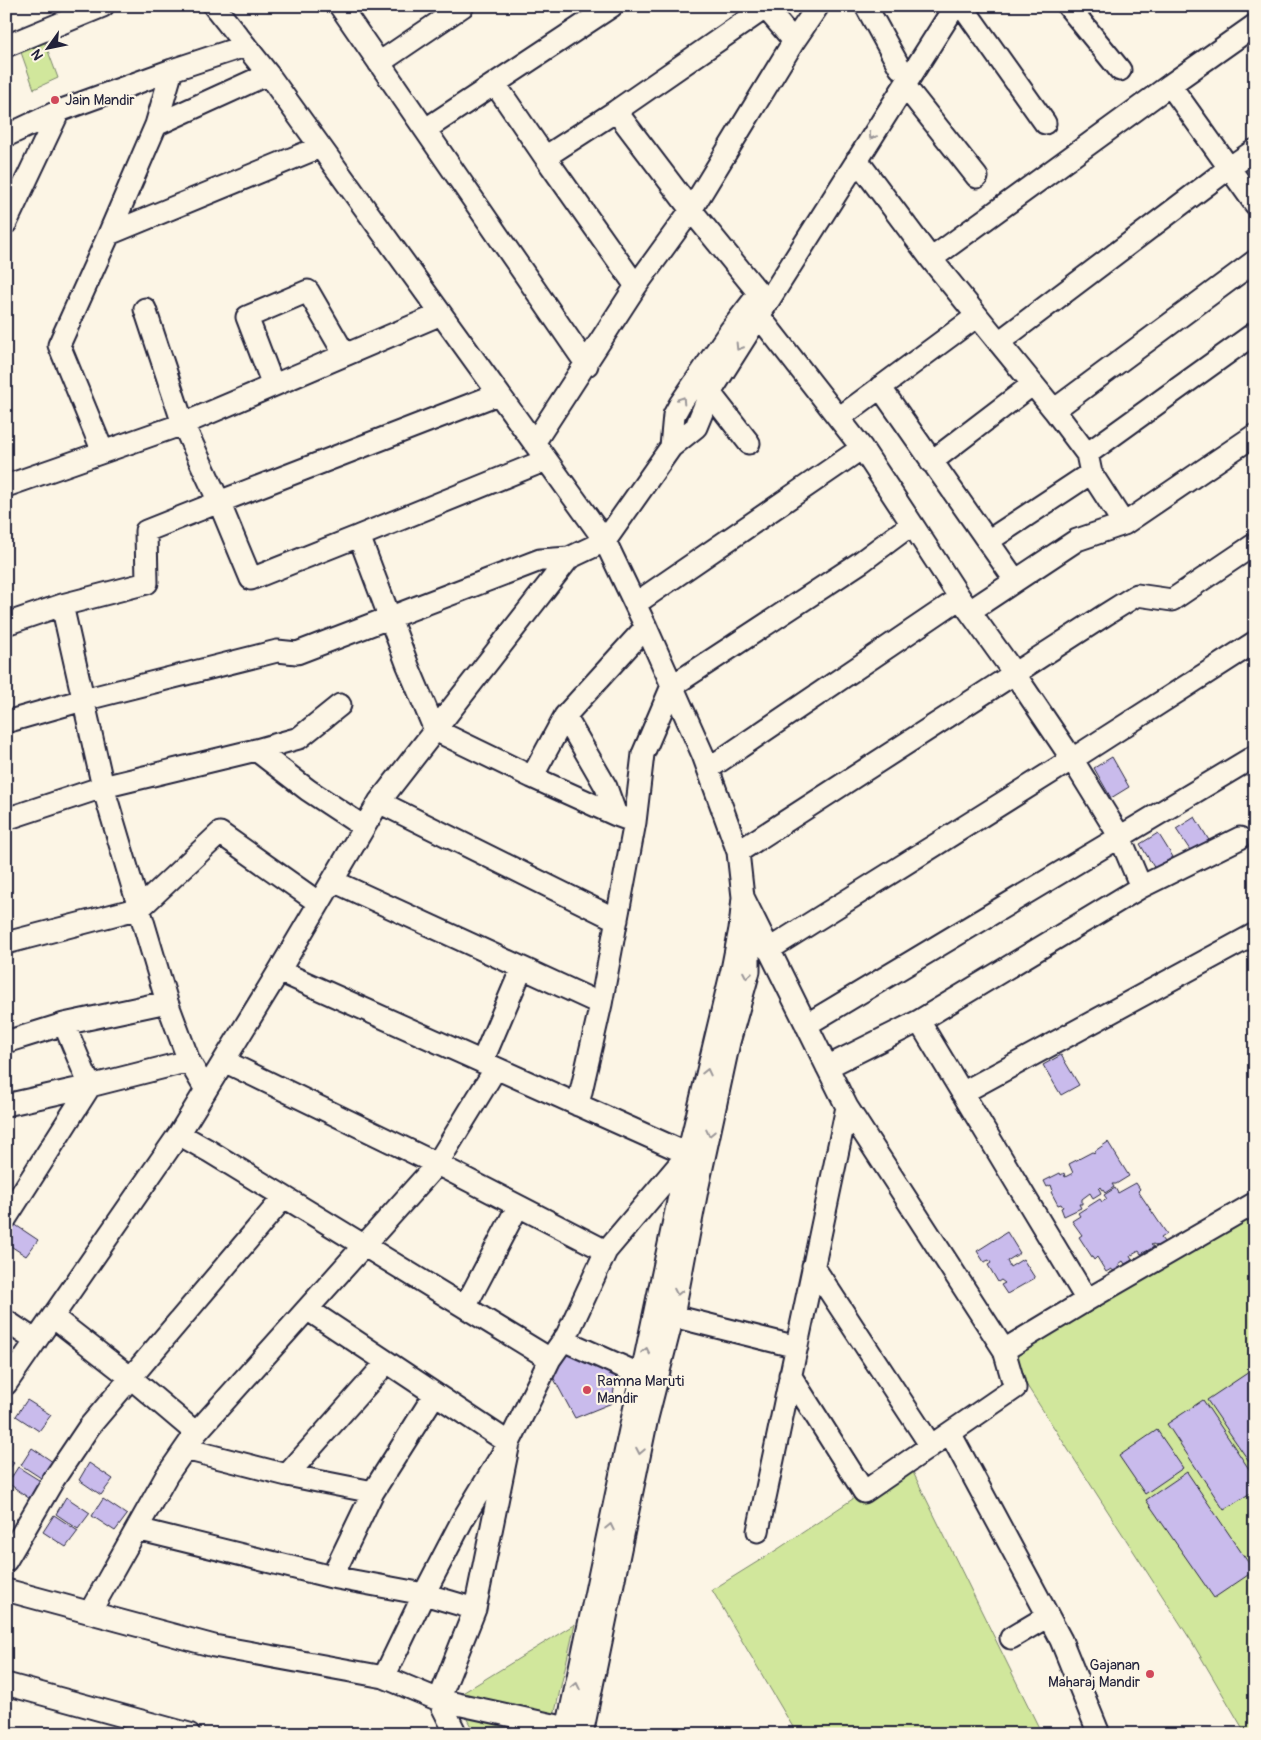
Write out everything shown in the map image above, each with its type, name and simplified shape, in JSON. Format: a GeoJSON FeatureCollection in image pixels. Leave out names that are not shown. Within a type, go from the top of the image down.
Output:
{"type":"FeatureCollection","features":[{"type":"Feature","properties":{"kind":"street"},"geometry":{"type":"LineString","coordinates":[[6,46],[103,6]]}},
{"type":"Feature","properties":{"kind":"street"},"geometry":{"type":"LineString","coordinates":[[214,6],[268,74],[605,541],[646,627],[708,769],[738,852],[743,897],[740,929],[688,1154],[641,1375],[572,1732]]}},
{"type":"Feature","properties":{"kind":"street"},"geometry":{"type":"LineString","coordinates":[[340,6],[587,364]]}},
{"type":"Feature","properties":{"kind":"street"},"geometry":{"type":"LineString","coordinates":[[379,63],[462,6]]}},
{"type":"Feature","properties":{"kind":"street"},"geometry":{"type":"LineString","coordinates":[[426,130],[612,6]]}},
{"type":"Feature","properties":{"kind":"street"},"geometry":{"type":"LineString","coordinates":[[146,309],[183,424],[219,502],[251,579],[359,536],[540,451],[587,364],[636,286],[691,210],[818,6]]}},
{"type":"Feature","properties":{"kind":"street"},"geometry":{"type":"LineString","coordinates":[[866,6],[902,77],[977,177]]}},
{"type":"Feature","properties":{"kind":"street"},"geometry":{"type":"LineString","coordinates":[[902,77],[938,6]]}},
{"type":"Feature","properties":{"kind":"street"},"geometry":{"type":"LineString","coordinates":[[6,722],[83,700],[276,651],[297,654],[540,560],[569,558],[605,541],[671,447],[674,415],[703,387],[857,160],[881,110],[902,77],[955,6]]}},
{"type":"Feature","properties":{"kind":"street"},"geometry":{"type":"LineString","coordinates":[[962,6],[1045,123]]}},
{"type":"Feature","properties":{"kind":"street"},"geometry":{"type":"LineString","coordinates":[[1068,6],[1120,70]]}},
{"type":"Feature","properties":{"kind":"street"},"geometry":{"type":"LineString","coordinates":[[545,157],[616,111],[765,7],[794,42]]}},
{"type":"Feature","properties":{"kind":"street"},"geometry":{"type":"LineString","coordinates":[[931,259],[1255,25]]}},
{"type":"Feature","properties":{"kind":"street"},"geometry":{"type":"LineString","coordinates":[[6,136],[59,111],[172,70],[246,46]]}},
{"type":"Feature","properties":{"kind":"street"},"geometry":{"type":"LineString","coordinates":[[103,452],[59,345],[156,125],[172,70]]}},
{"type":"Feature","properties":{"kind":"street"},"geometry":{"type":"LineString","coordinates":[[156,125],[268,74]]}},
{"type":"Feature","properties":{"kind":"street"},"geometry":{"type":"LineString","coordinates":[[495,84],[636,286]]}},
{"type":"Feature","properties":{"kind":"street"},"geometry":{"type":"LineString","coordinates":[[1170,85],[1255,204]]}},
{"type":"Feature","properties":{"kind":"street"},"geometry":{"type":"LineString","coordinates":[[759,305],[856,135],[881,110]]}},
{"type":"Feature","properties":{"kind":"street"},"geometry":{"type":"LineString","coordinates":[[6,224],[59,111]]}},
{"type":"Feature","properties":{"kind":"street"},"geometry":{"type":"LineString","coordinates":[[616,111],[691,210],[862,448],[965,604],[1072,759],[1120,837],[1141,887]]}},
{"type":"Feature","properties":{"kind":"street"},"geometry":{"type":"LineString","coordinates":[[109,234],[320,147]]}},
{"type":"Feature","properties":{"kind":"street"},"geometry":{"type":"LineString","coordinates":[[999,342],[1255,150]]}},
{"type":"Feature","properties":{"kind":"street"},"geometry":{"type":"LineString","coordinates":[[857,160],[931,259],[1054,410],[1089,464],[1124,524]]}},
{"type":"Feature","properties":{"kind":"street"},"geometry":{"type":"LineString","coordinates":[[1054,410],[1255,261]]}},
{"type":"Feature","properties":{"kind":"street"},"geometry":{"type":"LineString","coordinates":[[273,385],[246,318],[308,291],[345,355]]}},
{"type":"Feature","properties":{"kind":"street"},"geometry":{"type":"LineString","coordinates":[[6,486],[183,424],[441,314]]}},
{"type":"Feature","properties":{"kind":"street"},"geometry":{"type":"LineString","coordinates":[[839,418],[977,316]]}},
{"type":"Feature","properties":{"kind":"street"},"geometry":{"type":"LineString","coordinates":[[988,541],[1255,333]]}},
{"type":"Feature","properties":{"kind":"street"},"geometry":{"type":"LineString","coordinates":[[931,462],[1034,384]]}},
{"type":"Feature","properties":{"kind":"street"},"geometry":{"type":"LineString","coordinates":[[703,387],[749,443]]}},
{"type":"Feature","properties":{"kind":"street"},"geometry":{"type":"LineString","coordinates":[[880,387],[1015,580]]}},
{"type":"Feature","properties":{"kind":"street"},"geometry":{"type":"LineString","coordinates":[[6,624],[62,605],[147,583],[146,531],[498,394]]}},
{"type":"Feature","properties":{"kind":"street"},"geometry":{"type":"LineString","coordinates":[[708,769],[965,604],[1015,580],[1077,540],[1124,524],[1255,435]]}},
{"type":"Feature","properties":{"kind":"street"},"geometry":{"type":"LineString","coordinates":[[635,604],[862,448]]}},
{"type":"Feature","properties":{"kind":"street"},"geometry":{"type":"LineString","coordinates":[[578,1105],[601,1004],[617,920],[626,818],[643,754],[672,686],[861,562],[912,524]]}},
{"type":"Feature","properties":{"kind":"street"},"geometry":{"type":"LineString","coordinates":[[359,536],[408,666],[435,730],[532,777],[626,818]]}},
{"type":"Feature","properties":{"kind":"street"},"geometry":{"type":"LineString","coordinates":[[738,852],[1014,673],[1137,596],[1172,600],[1255,544]]}},
{"type":"Feature","properties":{"kind":"street"},"geometry":{"type":"LineString","coordinates":[[6,1384],[179,1134],[279,971],[379,802],[569,558]]}},
{"type":"Feature","properties":{"kind":"street"},"geometry":{"type":"LineString","coordinates":[[62,605],[103,787],[167,1002],[189,1061],[206,1090]]}},
{"type":"Feature","properties":{"kind":"street"},"geometry":{"type":"LineString","coordinates":[[532,777],[566,716],[646,627]]}},
{"type":"Feature","properties":{"kind":"street"},"geometry":{"type":"LineString","coordinates":[[768,950],[1255,642]]}},
{"type":"Feature","properties":{"kind":"street"},"geometry":{"type":"LineString","coordinates":[[6,819],[103,787],[299,738],[340,704]]}},
{"type":"Feature","properties":{"kind":"street"},"geometry":{"type":"LineString","coordinates":[[566,716],[606,787],[626,818]]}},
{"type":"Feature","properties":{"kind":"street"},"geometry":{"type":"LineString","coordinates":[[256,750],[308,790],[364,827]]}},
{"type":"Feature","properties":{"kind":"street"},"geometry":{"type":"LineString","coordinates":[[806,1025],[1255,756]]}},
{"type":"Feature","properties":{"kind":"street"},"geometry":{"type":"LineString","coordinates":[[379,802],[617,920]]}},
{"type":"Feature","properties":{"kind":"street"},"geometry":{"type":"LineString","coordinates":[[6,942],[140,908],[220,834],[319,903]]}},
{"type":"Feature","properties":{"kind":"street"},"geometry":{"type":"LineString","coordinates":[[827,1067],[919,1021],[1141,887],[1240,838]]}},
{"type":"Feature","properties":{"kind":"street"},"geometry":{"type":"LineString","coordinates":[[333,881],[601,1004]]}},
{"type":"Feature","properties":{"kind":"street"},"geometry":{"type":"LineString","coordinates":[[743,897],[847,1107],[1004,1350],[1015,1388],[864,1492],[790,1375]]}},
{"type":"Feature","properties":{"kind":"street"},"geometry":{"type":"LineString","coordinates":[[572,1732],[673,1316],[729,1042],[749,971],[749,946],[740,929]]}},
{"type":"Feature","properties":{"kind":"street"},"geometry":{"type":"LineString","coordinates":[[962,1093],[1255,934]]}},
{"type":"Feature","properties":{"kind":"street"},"geometry":{"type":"LineString","coordinates":[[90,1612],[167,1475],[190,1441],[437,1164],[489,1065],[522,968]]}},
{"type":"Feature","properties":{"kind":"street"},"geometry":{"type":"LineString","coordinates":[[279,971],[688,1154]]}},
{"type":"Feature","properties":{"kind":"street"},"geometry":{"type":"LineString","coordinates":[[6,1042],[64,1024],[167,1002]]}},
{"type":"Feature","properties":{"kind":"street"},"geometry":{"type":"LineString","coordinates":[[919,1021],[1087,1300]]}},
{"type":"Feature","properties":{"kind":"street"},"geometry":{"type":"LineString","coordinates":[[64,1024],[90,1086]]}},
{"type":"Feature","properties":{"kind":"street"},"geometry":{"type":"LineString","coordinates":[[6,1106],[189,1061]]}},
{"type":"Feature","properties":{"kind":"street"},"geometry":{"type":"LineString","coordinates":[[224,1061],[437,1164],[606,1251]]}},
{"type":"Feature","properties":{"kind":"street"},"geometry":{"type":"LineString","coordinates":[[6,1218],[90,1086]]}},
{"type":"Feature","properties":{"kind":"street"},"geometry":{"type":"LineString","coordinates":[[758,1531],[847,1107]]}},
{"type":"Feature","properties":{"kind":"street"},"geometry":{"type":"LineString","coordinates":[[179,1134],[550,1359]]}},
{"type":"Feature","properties":{"kind":"street"},"geometry":{"type":"LineString","coordinates":[[384,1677],[463,1519],[510,1443],[550,1359],[563,1340],[606,1251],[688,1154]]}},
{"type":"Feature","properties":{"kind":"street"},"geometry":{"type":"LineString","coordinates":[[6,1561],[54,1479],[89,1427],[284,1197]]}},
{"type":"Feature","properties":{"kind":"street"},"geometry":{"type":"LineString","coordinates":[[1004,1350],[1255,1203]]}},
{"type":"Feature","properties":{"kind":"street"},"geometry":{"type":"LineString","coordinates":[[465,1307],[518,1206]]}},
{"type":"Feature","properties":{"kind":"street"},"geometry":{"type":"LineString","coordinates":[[813,1266],[931,1446]]}},
{"type":"Feature","properties":{"kind":"street"},"geometry":{"type":"LineString","coordinates":[[307,1309],[510,1443]]}},
{"type":"Feature","properties":{"kind":"street"},"geometry":{"type":"LineString","coordinates":[[673,1316],[797,1346]]}},
{"type":"Feature","properties":{"kind":"street"},"geometry":{"type":"LineString","coordinates":[[53,1317],[131,1378],[190,1441],[287,1475],[373,1492]]}},
{"type":"Feature","properties":{"kind":"street"},"geometry":{"type":"LineString","coordinates":[[6,1321],[36,1340]]}},
{"type":"Feature","properties":{"kind":"street"},"geometry":{"type":"LineString","coordinates":[[563,1340],[641,1375]]}},
{"type":"Feature","properties":{"kind":"street"},"geometry":{"type":"LineString","coordinates":[[287,1475],[387,1362]]}},
{"type":"Feature","properties":{"kind":"street"},"geometry":{"type":"LineString","coordinates":[[332,1577],[373,1492],[436,1394]]}},
{"type":"Feature","properties":{"kind":"street"},"geometry":{"type":"LineString","coordinates":[[950,1433],[1061,1640],[1099,1734]]}},
{"type":"Feature","properties":{"kind":"street"},"geometry":{"type":"LineString","coordinates":[[456,1734],[439,1700],[475,1609],[510,1443]]}},
{"type":"Feature","properties":{"kind":"street"},"geometry":{"type":"LineString","coordinates":[[137,1529],[332,1577],[424,1594],[475,1609]]}},
{"type":"Feature","properties":{"kind":"street"},"geometry":{"type":"LineString","coordinates":[[6,1590],[214,1646],[384,1677],[439,1700],[572,1732]]}},
{"type":"Feature","properties":{"kind":"street"},"geometry":{"type":"LineString","coordinates":[[1011,1638],[1048,1616]]}},
{"type":"Feature","properties":{"kind":"street"},"geometry":{"type":"LineString","coordinates":[[6,1684],[189,1734]]}},
{"type":"Feature","properties":{"kind":"green space"},"geometry":{"type":"Polygon","coordinates":[[[41,32],[58,78],[34,89],[17,41],[41,32]]]}},
{"type":"Feature","properties":{"kind":"green space"},"geometry":{"type":"Polygon","coordinates":[[[1255,1197],[1255,1734],[1246,1734],[1192,1642],[1004,1350],[1255,1197]]]}},
{"type":"Feature","properties":{"kind":"green space"},"geometry":{"type":"Polygon","coordinates":[[[908,1462],[1042,1734],[797,1734],[712,1590],[778,1549],[908,1462]]]}},
{"type":"Feature","properties":{"kind":"green space"},"geometry":{"type":"Polygon","coordinates":[[[575,1624],[550,1734],[476,1734],[456,1697],[575,1624]]]}},
{"type":"Feature","properties":{"kind":"building"},"geometry":{"type":"Polygon","coordinates":[[[1112,757],[1129,787],[1111,798],[1094,768],[1112,757]]]}},
{"type":"Feature","properties":{"kind":"building"},"geometry":{"type":"Polygon","coordinates":[[[1195,817],[1210,842],[1192,853],[1176,829],[1195,817]]]}},
{"type":"Feature","properties":{"kind":"building"},"geometry":{"type":"Polygon","coordinates":[[[1158,833],[1173,857],[1155,869],[1140,844],[1158,833]]]}},
{"type":"Feature","properties":{"kind":"building"},"geometry":{"type":"Polygon","coordinates":[[[1061,1055],[1079,1085],[1061,1095],[1043,1065],[1061,1055]]]}},
{"type":"Feature","properties":{"kind":"building"},"geometry":{"type":"Polygon","coordinates":[[[1108,1142],[1129,1176],[1116,1184],[1112,1184],[1114,1187],[1105,1193],[1101,1187],[1099,1189],[1101,1193],[1093,1198],[1090,1193],[1082,1199],[1082,1204],[1079,1204],[1081,1208],[1064,1216],[1061,1208],[1063,1207],[1061,1204],[1058,1205],[1051,1192],[1053,1191],[1051,1185],[1047,1187],[1044,1181],[1060,1173],[1061,1175],[1064,1173],[1065,1177],[1073,1173],[1069,1164],[1092,1152],[1095,1153],[1095,1151],[1108,1142]]]}},
{"type":"Feature","properties":{"kind":"building"},"geometry":{"type":"Polygon","coordinates":[[[1136,1183],[1140,1189],[1138,1191],[1167,1234],[1161,1238],[1165,1243],[1157,1246],[1153,1244],[1151,1245],[1154,1247],[1141,1254],[1139,1251],[1130,1256],[1132,1260],[1125,1264],[1123,1261],[1119,1264],[1121,1267],[1114,1271],[1111,1269],[1106,1272],[1097,1257],[1094,1260],[1079,1237],[1082,1235],[1072,1221],[1080,1216],[1078,1213],[1100,1199],[1102,1202],[1107,1199],[1104,1195],[1115,1188],[1118,1193],[1136,1183]]]}},
{"type":"Feature","properties":{"kind":"building"},"geometry":{"type":"Polygon","coordinates":[[[14,1224],[38,1240],[26,1256],[6,1243],[6,1237],[14,1224]]]}},
{"type":"Feature","properties":{"kind":"building"},"geometry":{"type":"Polygon","coordinates":[[[1007,1232],[1020,1253],[1007,1261],[1010,1267],[1023,1259],[1035,1278],[1007,1294],[1001,1285],[1005,1283],[1001,1280],[998,1282],[988,1265],[991,1263],[989,1260],[984,1262],[977,1251],[1007,1232]]]}},
{"type":"Feature","properties":{"kind":"building","name":"Ramna Maruti Mandir"},"geometry":{"type":"Polygon","coordinates":[[[568,1350],[617,1368],[612,1403],[575,1418],[553,1377],[568,1350]]]}},
{"type":"Feature","properties":{"kind":"building"},"geometry":{"type":"Polygon","coordinates":[[[1255,1368],[1255,1470],[1207,1400],[1255,1368]]]}},
{"type":"Feature","properties":{"kind":"building"},"geometry":{"type":"Polygon","coordinates":[[[27,1400],[51,1415],[39,1431],[16,1416],[27,1400]]]}},
{"type":"Feature","properties":{"kind":"building"},"geometry":{"type":"Polygon","coordinates":[[[1203,1400],[1255,1478],[1255,1490],[1224,1510],[1167,1424],[1203,1400]]]}},
{"type":"Feature","properties":{"kind":"building"},"geometry":{"type":"Polygon","coordinates":[[[1157,1430],[1183,1468],[1145,1494],[1119,1456],[1157,1430]]]}},
{"type":"Feature","properties":{"kind":"building"},"geometry":{"type":"Polygon","coordinates":[[[32,1448],[56,1464],[44,1480],[21,1465],[32,1448]]]}},
{"type":"Feature","properties":{"kind":"building"},"geometry":{"type":"Polygon","coordinates":[[[6,1458],[14,1463],[6,1473],[6,1458]]]}},
{"type":"Feature","properties":{"kind":"building"},"geometry":{"type":"Polygon","coordinates":[[[89,1463],[113,1479],[101,1495],[79,1480],[89,1463]]]}},
{"type":"Feature","properties":{"kind":"building"},"geometry":{"type":"Polygon","coordinates":[[[18,1467],[42,1482],[30,1499],[8,1483],[18,1467]]]}},
{"type":"Feature","properties":{"kind":"building"},"geometry":{"type":"Polygon","coordinates":[[[1187,1472],[1254,1571],[1214,1598],[1146,1500],[1187,1472]]]}},
{"type":"Feature","properties":{"kind":"building"},"geometry":{"type":"Polygon","coordinates":[[[66,1497],[90,1513],[78,1529],[56,1514],[66,1497]]]}},
{"type":"Feature","properties":{"kind":"building"},"geometry":{"type":"Polygon","coordinates":[[[103,1499],[127,1515],[115,1531],[92,1516],[103,1499]]]}},
{"type":"Feature","properties":{"kind":"building"},"geometry":{"type":"Polygon","coordinates":[[[54,1515],[78,1531],[66,1547],[43,1532],[54,1515]]]}},
{"type":"Feature","properties":{"kind":"place","name":"Jain Mandir"},"geometry":{"type":"Point","coordinates":[55,100]}},
{"type":"Feature","properties":{"kind":"place","name":"Ramna Maruti Mandir"},"geometry":{"type":"Point","coordinates":[587,1390]}},
{"type":"Feature","properties":{"kind":"place","name":"Gajanan Maharaj Mandir"},"geometry":{"type":"Point","coordinates":[1150,1674]}}]}
